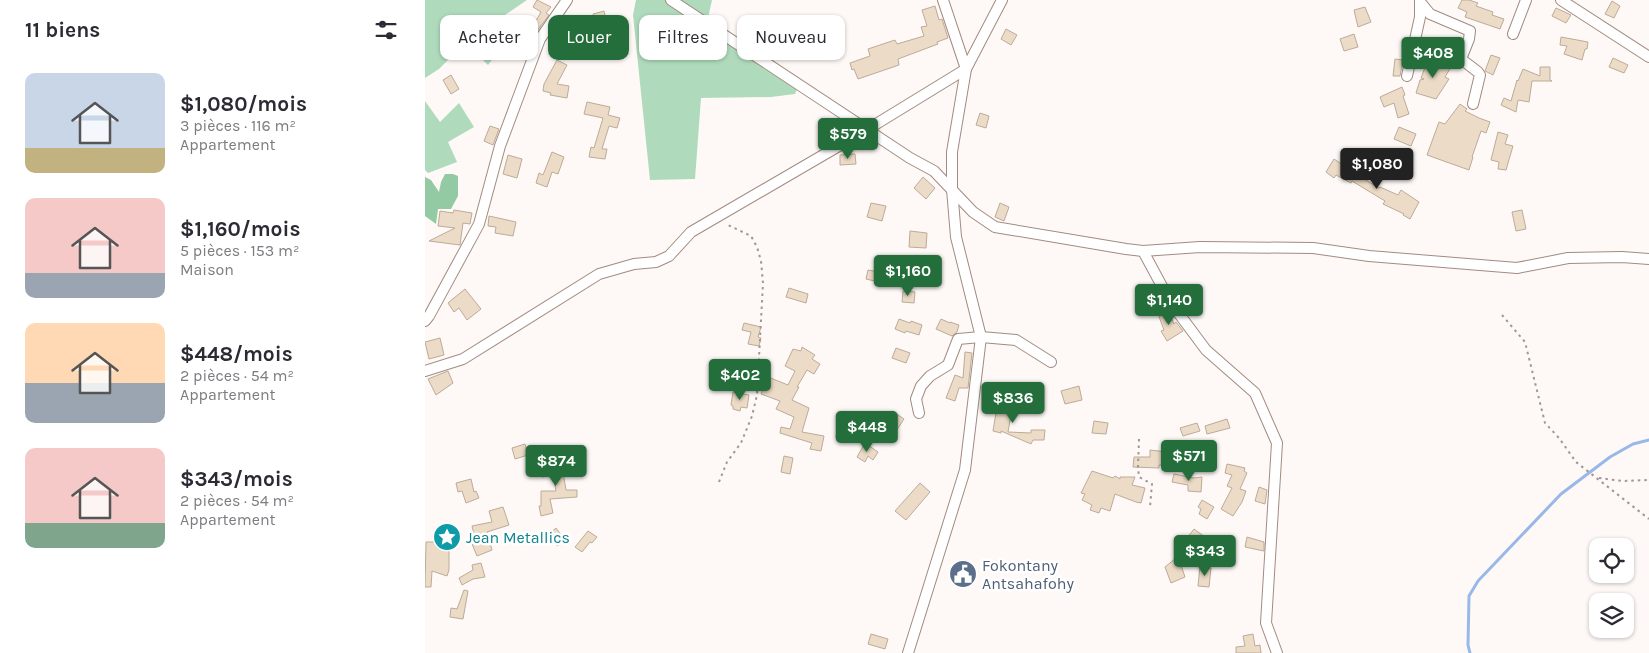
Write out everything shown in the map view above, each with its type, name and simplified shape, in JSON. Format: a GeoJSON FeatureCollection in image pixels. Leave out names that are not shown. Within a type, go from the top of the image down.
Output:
{"type":"FeatureCollection","features":[{"type":"Feature","properties":{"kind":"street"},"geometry":{"type":"LineString","coordinates":[[425,321],[479,224],[500,146],[540,40],[567,0]]}},
{"type":"Feature","properties":{"kind":"street"},"geometry":{"type":"LineString","coordinates":[[671,0],[934,171],[973,212],[995,228],[1143,251],[1200,247],[1313,248],[1369,256],[1517,268],[1568,258],[1622,257],[1649,259]]}},
{"type":"Feature","properties":{"kind":"street"},"geometry":{"type":"LineString","coordinates":[[943,0],[966,69]]}},
{"type":"Feature","properties":{"kind":"street"},"geometry":{"type":"LineString","coordinates":[[908,653],[965,470],[981,337],[956,237],[952,189],[952,152],[966,69],[1002,0]]}},
{"type":"Feature","properties":{"kind":"street"},"geometry":{"type":"LineString","coordinates":[[1513,34],[1526,0]]}},
{"type":"Feature","properties":{"kind":"street"},"geometry":{"type":"LineString","coordinates":[[1561,0],[1649,58]]}},
{"type":"Feature","properties":{"kind":"street"},"geometry":{"type":"LineString","coordinates":[[1407,76],[1420,18],[1420,1]]}},
{"type":"Feature","properties":{"kind":"street"},"geometry":{"type":"LineString","coordinates":[[1420,1],[1430,14],[1470,30],[1469,39],[1461,59],[1480,75],[1473,104]]}},
{"type":"Feature","properties":{"kind":"street"},"geometry":{"type":"LineString","coordinates":[[425,371],[463,359],[599,274],[633,264],[656,262],[669,256],[691,232],[868,129],[966,69]]}},
{"type":"Feature","properties":{"kind":"street"},"geometry":{"type":"LineString","coordinates":[[1143,251],[1171,303],[1207,350],[1255,392],[1277,443],[1266,623],[1277,653]]}},
{"type":"Feature","properties":{"kind":"street"},"geometry":{"type":"LineString","coordinates":[[919,413],[916,399],[921,386],[930,376],[948,365],[958,339],[981,337],[1016,340],[1051,362]]}},
{"type":"Feature","properties":{"kind":"path"},"geometry":{"type":"LineString","coordinates":[[714,218],[751,236],[761,261],[763,283],[757,395],[752,416],[741,443],[727,462],[719,482]]}},
{"type":"Feature","properties":{"kind":"path"},"geometry":{"type":"LineString","coordinates":[[1502,315],[1525,342],[1545,423],[1559,438],[1576,462],[1649,519]]}},
{"type":"Feature","properties":{"kind":"path"},"geometry":{"type":"LineString","coordinates":[[1139,438],[1139,477],[1152,484],[1149,507]]}},
{"type":"Feature","properties":{"kind":"path"},"geometry":{"type":"LineString","coordinates":[[1598,478],[1622,481],[1649,480]]}},
{"type":"Feature","properties":{"kind":"green space"},"geometry":{"type":"Polygon","coordinates":[[[425,0],[527,0],[505,15],[440,15],[440,60],[448,60],[439,69],[425,78],[425,0]]]}},
{"type":"Feature","properties":{"kind":"green space"},"geometry":{"type":"Polygon","coordinates":[[[636,0],[712,0],[709,15],[639,15],[639,60],[727,60],[727,41],[737,47],[737,60],[757,60],[798,87],[795,94],[771,97],[701,98],[695,179],[650,180],[633,15],[636,0]]]}},
{"type":"Feature","properties":{"kind":"green space"},"geometry":{"type":"Polygon","coordinates":[[[483,60],[492,60],[488,65],[483,60]]]}},
{"type":"Feature","properties":{"kind":"green space"},"geometry":{"type":"Polygon","coordinates":[[[425,101],[440,122],[459,103],[474,127],[448,142],[457,162],[428,173],[425,170],[425,101]]]}},
{"type":"Feature","properties":{"kind":"green space"},"geometry":{"type":"Polygon","coordinates":[[[445,174],[458,176],[458,196],[451,209],[438,209],[436,224],[425,216],[425,177],[431,180],[439,192],[445,174]]]}},
{"type":"Feature","properties":{"kind":"building"},"geometry":{"type":"Polygon","coordinates":[[[537,0],[551,7],[546,13],[549,15],[538,30],[538,17],[541,12],[533,7],[537,0]]]}},
{"type":"Feature","properties":{"kind":"building"},"geometry":{"type":"Polygon","coordinates":[[[1462,0],[1478,3],[1476,6],[1493,12],[1492,15],[1504,19],[1500,29],[1465,17],[1467,12],[1458,8],[1462,0]]]}},
{"type":"Feature","properties":{"kind":"building"},"geometry":{"type":"Polygon","coordinates":[[[1612,1],[1620,6],[1614,18],[1605,14],[1612,1]]]}},
{"type":"Feature","properties":{"kind":"building"},"geometry":{"type":"Polygon","coordinates":[[[935,6],[939,20],[942,19],[948,38],[937,42],[938,44],[898,59],[899,65],[858,79],[850,63],[870,56],[868,49],[895,40],[897,44],[924,36],[921,27],[927,26],[922,10],[935,6]]]}},
{"type":"Feature","properties":{"kind":"building"},"geometry":{"type":"Polygon","coordinates":[[[1365,7],[1371,22],[1358,27],[1354,10],[1365,7]]]}},
{"type":"Feature","properties":{"kind":"building"},"geometry":{"type":"Polygon","coordinates":[[[1556,8],[1571,15],[1566,23],[1552,16],[1556,8]]]}},
{"type":"Feature","properties":{"kind":"building"},"geometry":{"type":"Polygon","coordinates":[[[604,11],[605,15],[593,15],[604,11]]]}},
{"type":"Feature","properties":{"kind":"building"},"geometry":{"type":"Polygon","coordinates":[[[1006,29],[1017,35],[1011,45],[1001,39],[1006,29]]]}},
{"type":"Feature","properties":{"kind":"building"},"geometry":{"type":"Polygon","coordinates":[[[1354,34],[1358,47],[1344,51],[1340,39],[1354,34]]]}},
{"type":"Feature","properties":{"kind":"building"},"geometry":{"type":"Polygon","coordinates":[[[1561,37],[1588,42],[1582,60],[1564,54],[1567,46],[1560,45],[1561,37]]]}},
{"type":"Feature","properties":{"kind":"building"},"geometry":{"type":"Polygon","coordinates":[[[1491,55],[1500,58],[1493,75],[1485,71],[1491,55]]]}},
{"type":"Feature","properties":{"kind":"building"},"geometry":{"type":"Polygon","coordinates":[[[1429,57],[1451,67],[1445,77],[1449,79],[1436,99],[1416,93],[1420,80],[1424,79],[1421,78],[1429,57]]]}},
{"type":"Feature","properties":{"kind":"building"},"geometry":{"type":"Polygon","coordinates":[[[1613,58],[1628,65],[1624,73],[1609,67],[1613,58]]]}},
{"type":"Feature","properties":{"kind":"building"},"geometry":{"type":"Polygon","coordinates":[[[1395,59],[1403,60],[1400,76],[1393,76],[1395,59]]]}},
{"type":"Feature","properties":{"kind":"building"},"geometry":{"type":"Polygon","coordinates":[[[557,60],[567,65],[557,84],[569,86],[567,98],[550,95],[551,93],[543,91],[544,84],[557,60]]]}},
{"type":"Feature","properties":{"kind":"building"},"geometry":{"type":"Polygon","coordinates":[[[1540,67],[1550,67],[1550,80],[1552,81],[1532,81],[1529,102],[1518,100],[1516,112],[1501,105],[1504,98],[1511,101],[1517,80],[1523,69],[1540,76],[1540,67]]]}},
{"type":"Feature","properties":{"kind":"building"},"geometry":{"type":"Polygon","coordinates":[[[451,75],[459,89],[451,94],[443,80],[451,75]]]}},
{"type":"Feature","properties":{"kind":"building"},"geometry":{"type":"Polygon","coordinates":[[[1402,87],[1409,114],[1398,118],[1394,103],[1384,107],[1380,97],[1402,87]]]}},
{"type":"Feature","properties":{"kind":"building"},"geometry":{"type":"Polygon","coordinates":[[[587,102],[610,107],[608,115],[620,118],[617,128],[609,126],[602,149],[607,149],[605,159],[589,157],[591,147],[594,148],[603,118],[584,114],[587,102]]]}},
{"type":"Feature","properties":{"kind":"building"},"geometry":{"type":"Polygon","coordinates":[[[1460,104],[1467,109],[1465,111],[1490,122],[1486,133],[1481,131],[1469,170],[1427,155],[1439,122],[1445,124],[1460,104]]]}},
{"type":"Feature","properties":{"kind":"building"},"geometry":{"type":"Polygon","coordinates":[[[980,113],[989,116],[986,128],[976,125],[980,113]]]}},
{"type":"Feature","properties":{"kind":"building"},"geometry":{"type":"Polygon","coordinates":[[[490,126],[499,129],[493,145],[484,141],[490,126]]]}},
{"type":"Feature","properties":{"kind":"building"},"geometry":{"type":"Polygon","coordinates":[[[1399,127],[1416,134],[1411,146],[1394,139],[1399,127]]]}},
{"type":"Feature","properties":{"kind":"building"},"geometry":{"type":"Polygon","coordinates":[[[1498,132],[1508,135],[1505,144],[1513,146],[1506,170],[1498,169],[1499,162],[1491,160],[1498,132]]]}},
{"type":"Feature","properties":{"kind":"building"},"geometry":{"type":"Polygon","coordinates":[[[552,152],[564,157],[558,174],[552,172],[547,187],[536,183],[539,173],[543,175],[552,152]]]}},
{"type":"Feature","properties":{"kind":"building"},"geometry":{"type":"Polygon","coordinates":[[[855,154],[856,164],[840,165],[840,155],[855,154]]]}},
{"type":"Feature","properties":{"kind":"building"},"geometry":{"type":"Polygon","coordinates":[[[508,155],[522,159],[517,178],[503,174],[508,155]]]}},
{"type":"Feature","properties":{"kind":"building"},"geometry":{"type":"Polygon","coordinates":[[[1334,159],[1342,166],[1379,188],[1398,195],[1401,190],[1419,202],[1410,219],[1383,204],[1385,201],[1352,181],[1351,183],[1336,175],[1334,178],[1326,172],[1334,159]]]}},
{"type":"Feature","properties":{"kind":"building"},"geometry":{"type":"Polygon","coordinates":[[[923,177],[935,188],[926,199],[914,188],[923,177]]]}},
{"type":"Feature","properties":{"kind":"building"},"geometry":{"type":"Polygon","coordinates":[[[871,203],[886,206],[882,221],[867,217],[871,203]]]}},
{"type":"Feature","properties":{"kind":"building"},"geometry":{"type":"Polygon","coordinates":[[[1000,203],[1009,207],[1004,221],[995,217],[1000,203]]]}},
{"type":"Feature","properties":{"kind":"building"},"geometry":{"type":"Polygon","coordinates":[[[454,210],[472,213],[470,224],[463,223],[460,245],[429,241],[455,228],[438,226],[440,211],[453,213],[454,210]]]}},
{"type":"Feature","properties":{"kind":"building"},"geometry":{"type":"Polygon","coordinates":[[[1522,210],[1526,229],[1516,231],[1512,212],[1522,210]]]}},
{"type":"Feature","properties":{"kind":"building"},"geometry":{"type":"Polygon","coordinates":[[[489,216],[516,222],[513,236],[495,233],[496,227],[488,226],[489,216]]]}},
{"type":"Feature","properties":{"kind":"building"},"geometry":{"type":"Polygon","coordinates":[[[910,231],[927,233],[926,248],[909,247],[910,231]]]}},
{"type":"Feature","properties":{"kind":"building"},"geometry":{"type":"Polygon","coordinates":[[[868,270],[885,273],[883,283],[866,279],[868,270]]]}},
{"type":"Feature","properties":{"kind":"building"},"geometry":{"type":"Polygon","coordinates":[[[789,288],[808,294],[806,303],[786,297],[789,288]]]}},
{"type":"Feature","properties":{"kind":"building"},"geometry":{"type":"Polygon","coordinates":[[[465,289],[481,309],[467,320],[459,308],[454,312],[448,303],[465,289]]]}},
{"type":"Feature","properties":{"kind":"building"},"geometry":{"type":"Polygon","coordinates":[[[903,291],[915,292],[914,303],[902,302],[903,291]]]}},
{"type":"Feature","properties":{"kind":"building"},"geometry":{"type":"Polygon","coordinates":[[[1168,310],[1174,324],[1176,322],[1183,331],[1167,341],[1161,331],[1164,330],[1158,314],[1168,310]]]}},
{"type":"Feature","properties":{"kind":"building"},"geometry":{"type":"Polygon","coordinates":[[[899,319],[922,325],[919,335],[895,329],[899,319]]]}},
{"type":"Feature","properties":{"kind":"building"},"geometry":{"type":"Polygon","coordinates":[[[941,319],[959,325],[957,332],[952,336],[936,329],[941,319]]]}},
{"type":"Feature","properties":{"kind":"building"},"geometry":{"type":"Polygon","coordinates":[[[744,323],[761,327],[758,337],[761,338],[759,346],[748,344],[751,332],[742,330],[744,323]]]}},
{"type":"Feature","properties":{"kind":"building"},"geometry":{"type":"Polygon","coordinates":[[[440,338],[444,355],[429,359],[425,342],[440,338]]]}},
{"type":"Feature","properties":{"kind":"building"},"geometry":{"type":"Polygon","coordinates":[[[802,347],[815,355],[812,359],[820,364],[814,374],[807,370],[792,400],[809,408],[802,432],[824,436],[821,451],[810,449],[812,443],[780,433],[781,427],[790,429],[794,417],[776,409],[780,401],[761,394],[768,377],[788,385],[795,371],[785,366],[793,349],[801,351],[802,347]]]}},
{"type":"Feature","properties":{"kind":"building"},"geometry":{"type":"Polygon","coordinates":[[[896,348],[910,353],[906,363],[892,358],[896,348]]]}},
{"type":"Feature","properties":{"kind":"building"},"geometry":{"type":"Polygon","coordinates":[[[965,352],[972,353],[968,388],[959,388],[955,401],[946,398],[955,375],[963,378],[965,352]]]}},
{"type":"Feature","properties":{"kind":"building"},"geometry":{"type":"Polygon","coordinates":[[[448,371],[453,383],[436,395],[428,379],[448,371]]]}},
{"type":"Feature","properties":{"kind":"building"},"geometry":{"type":"Polygon","coordinates":[[[1079,386],[1082,400],[1065,404],[1061,391],[1079,386]]]}},
{"type":"Feature","properties":{"kind":"building"},"geometry":{"type":"Polygon","coordinates":[[[733,392],[749,395],[747,408],[741,407],[740,411],[733,409],[731,405],[733,392]]]}},
{"type":"Feature","properties":{"kind":"building"},"geometry":{"type":"Polygon","coordinates":[[[998,401],[1013,404],[1008,432],[1031,433],[1031,430],[1045,430],[1044,440],[1033,440],[1031,444],[1001,431],[1001,433],[993,431],[998,401]]]}},
{"type":"Feature","properties":{"kind":"building"},"geometry":{"type":"Polygon","coordinates":[[[892,411],[904,419],[896,431],[884,422],[892,411]]]}},
{"type":"Feature","properties":{"kind":"building"},"geometry":{"type":"Polygon","coordinates":[[[841,415],[850,420],[843,439],[836,438],[841,415]]]}},
{"type":"Feature","properties":{"kind":"building"},"geometry":{"type":"Polygon","coordinates":[[[1227,419],[1230,428],[1207,434],[1205,426],[1227,419]]]}},
{"type":"Feature","properties":{"kind":"building"},"geometry":{"type":"Polygon","coordinates":[[[1094,421],[1108,423],[1106,434],[1092,433],[1094,421]]]}},
{"type":"Feature","properties":{"kind":"building"},"geometry":{"type":"Polygon","coordinates":[[[1197,423],[1200,431],[1183,436],[1180,428],[1197,423]]]}},
{"type":"Feature","properties":{"kind":"building"},"geometry":{"type":"Polygon","coordinates":[[[865,443],[878,452],[873,460],[868,456],[865,462],[857,457],[865,443]]]}},
{"type":"Feature","properties":{"kind":"building"},"geometry":{"type":"Polygon","coordinates":[[[525,444],[528,455],[515,459],[512,448],[525,444]]]}},
{"type":"Feature","properties":{"kind":"building"},"geometry":{"type":"Polygon","coordinates":[[[1150,450],[1167,452],[1166,466],[1159,465],[1159,468],[1133,467],[1134,457],[1150,457],[1150,450]]]}},
{"type":"Feature","properties":{"kind":"building"},"geometry":{"type":"Polygon","coordinates":[[[784,456],[793,458],[790,474],[781,472],[784,456]]]}},
{"type":"Feature","properties":{"kind":"building"},"geometry":{"type":"Polygon","coordinates":[[[569,460],[571,471],[563,472],[566,490],[577,490],[577,497],[550,499],[553,513],[541,516],[539,506],[541,506],[541,491],[556,491],[553,475],[542,477],[540,470],[561,464],[561,461],[569,460]]]}},
{"type":"Feature","properties":{"kind":"building"},"geometry":{"type":"Polygon","coordinates":[[[1227,464],[1245,468],[1244,471],[1247,473],[1240,489],[1246,491],[1242,502],[1233,516],[1221,509],[1232,488],[1227,486],[1232,475],[1225,473],[1227,464]]]}},
{"type":"Feature","properties":{"kind":"building"},"geometry":{"type":"Polygon","coordinates":[[[1092,471],[1113,478],[1115,476],[1120,479],[1120,477],[1135,477],[1132,485],[1145,488],[1141,503],[1115,494],[1110,511],[1101,508],[1099,513],[1090,510],[1092,505],[1082,500],[1085,494],[1081,493],[1092,471]]]}},
{"type":"Feature","properties":{"kind":"building"},"geometry":{"type":"Polygon","coordinates":[[[1174,474],[1194,478],[1202,477],[1201,492],[1188,491],[1188,485],[1172,482],[1174,474]]]}},
{"type":"Feature","properties":{"kind":"building"},"geometry":{"type":"Polygon","coordinates":[[[471,479],[474,492],[476,491],[479,498],[466,503],[462,491],[458,492],[456,483],[471,479]]]}},
{"type":"Feature","properties":{"kind":"building"},"geometry":{"type":"Polygon","coordinates":[[[920,483],[930,492],[906,520],[895,511],[920,483]]]}},
{"type":"Feature","properties":{"kind":"building"},"geometry":{"type":"Polygon","coordinates":[[[1259,487],[1267,490],[1265,504],[1255,501],[1259,487]]]}},
{"type":"Feature","properties":{"kind":"building"},"geometry":{"type":"Polygon","coordinates":[[[1202,500],[1214,507],[1207,519],[1199,514],[1201,509],[1198,507],[1202,500]]]}},
{"type":"Feature","properties":{"kind":"building"},"geometry":{"type":"Polygon","coordinates":[[[503,507],[509,525],[487,532],[492,550],[477,556],[472,544],[476,543],[472,526],[492,522],[489,511],[503,507]]]}},
{"type":"Feature","properties":{"kind":"building"},"geometry":{"type":"Polygon","coordinates":[[[556,528],[565,540],[557,546],[548,535],[556,528]]]}},
{"type":"Feature","properties":{"kind":"building"},"geometry":{"type":"Polygon","coordinates":[[[1194,529],[1205,537],[1198,547],[1187,538],[1194,529]]]}},
{"type":"Feature","properties":{"kind":"building"},"geometry":{"type":"Polygon","coordinates":[[[588,531],[597,537],[582,552],[575,547],[588,531]]]}},
{"type":"Feature","properties":{"kind":"building"},"geometry":{"type":"Polygon","coordinates":[[[443,535],[453,536],[452,548],[449,547],[449,570],[447,576],[432,571],[431,587],[425,587],[426,542],[442,542],[443,535]]]}},
{"type":"Feature","properties":{"kind":"building"},"geometry":{"type":"Polygon","coordinates":[[[1247,537],[1264,542],[1264,551],[1245,547],[1247,537]]]}},
{"type":"Feature","properties":{"kind":"building"},"geometry":{"type":"Polygon","coordinates":[[[1176,558],[1182,564],[1185,577],[1171,583],[1165,567],[1176,558]]]}},
{"type":"Feature","properties":{"kind":"building"},"geometry":{"type":"Polygon","coordinates":[[[481,563],[485,577],[473,579],[462,585],[459,578],[473,570],[472,565],[481,563]]]}},
{"type":"Feature","properties":{"kind":"building"},"geometry":{"type":"Polygon","coordinates":[[[1200,567],[1211,568],[1209,587],[1198,586],[1200,567]]]}},
{"type":"Feature","properties":{"kind":"building"},"geometry":{"type":"Polygon","coordinates":[[[464,590],[468,591],[463,619],[450,617],[451,608],[457,609],[464,590]]]}},
{"type":"Feature","properties":{"kind":"building"},"geometry":{"type":"Polygon","coordinates":[[[871,634],[888,639],[885,649],[868,644],[871,634]]]}},
{"type":"Feature","properties":{"kind":"building"},"geometry":{"type":"Polygon","coordinates":[[[1253,634],[1255,646],[1260,645],[1261,653],[1236,653],[1236,647],[1245,646],[1243,636],[1253,634]]]}},
{"type":"Feature","properties":{"kind":"waterway"},"geometry":{"type":"LineString","coordinates":[[1470,653],[1468,645],[1469,596],[1478,581],[1561,494],[1610,457],[1633,444],[1649,440]]}},
{"type":"Feature","properties":{"kind":"place","name":"Jean Metallics"},"geometry":{"type":"Point","coordinates":[447,537]}},
{"type":"Feature","properties":{"kind":"place","name":"Fokontany Antsahafohy"},"geometry":{"type":"Point","coordinates":[963,574]}}]}
